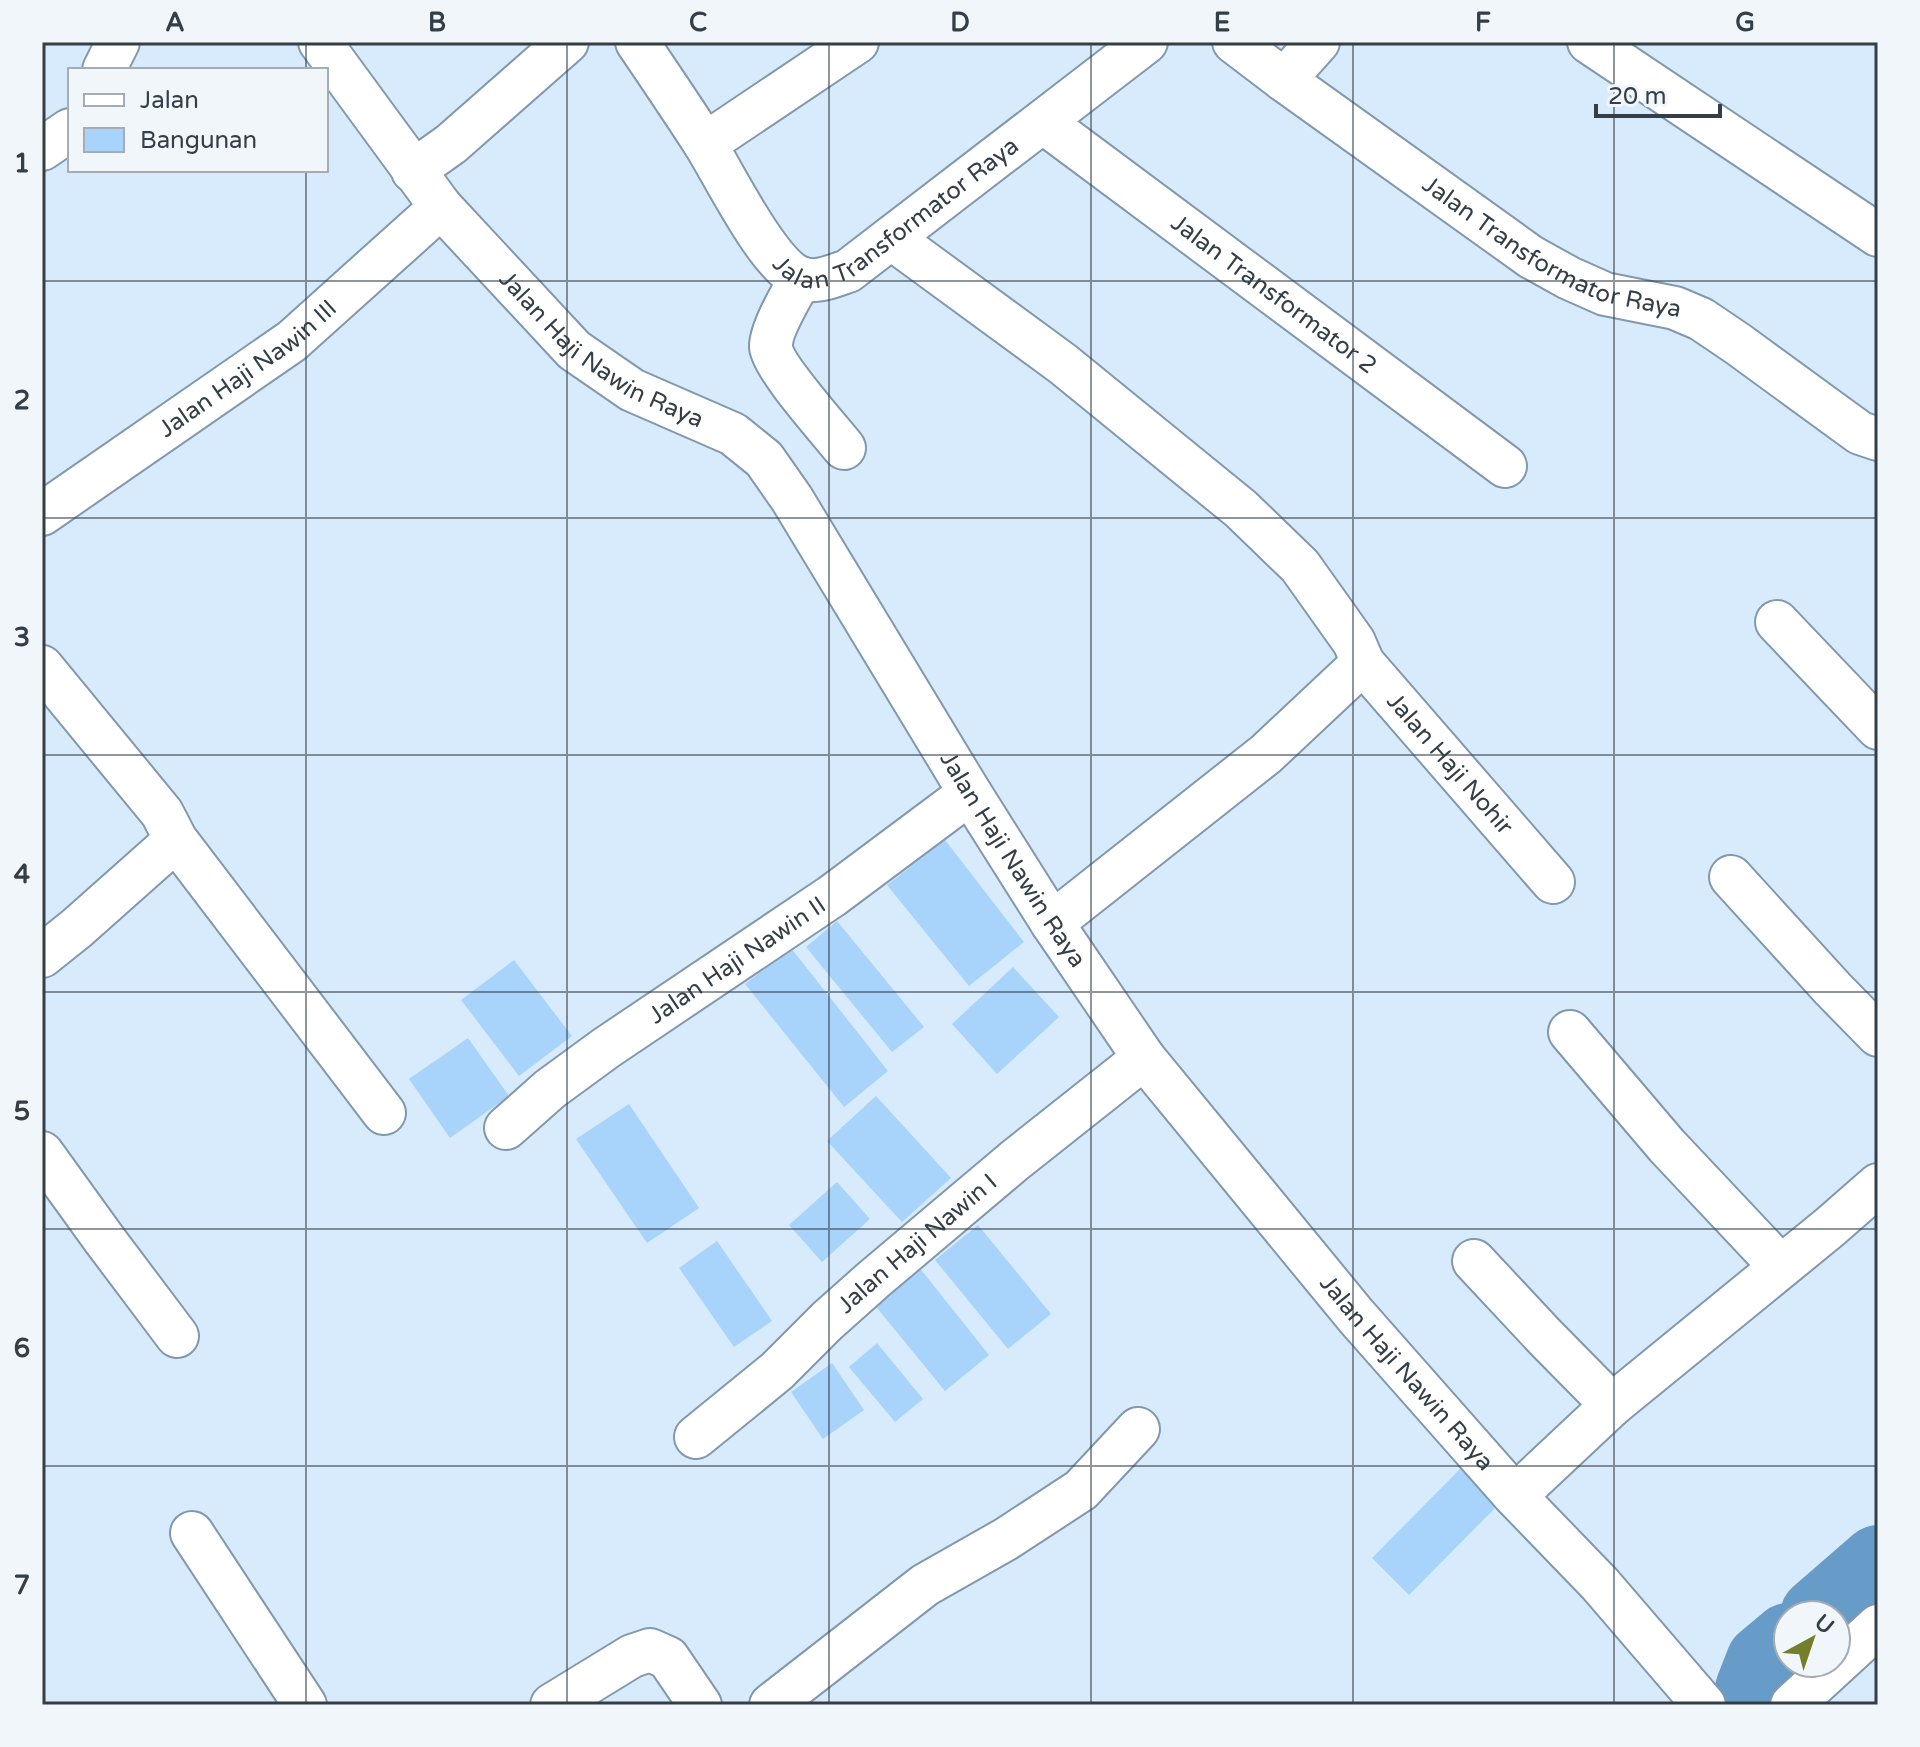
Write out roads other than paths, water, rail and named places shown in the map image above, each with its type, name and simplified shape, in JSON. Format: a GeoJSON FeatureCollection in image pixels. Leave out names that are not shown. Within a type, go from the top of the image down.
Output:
{"type":"FeatureCollection","features":[{"type":"Feature","properties":{"kind":"street"},"geometry":{"type":"LineString","coordinates":[[105,68],[118,42]]}},
{"type":"Feature","properties":{"kind":"street","name":"Jalan Haji Nawin Raya"},"geometry":{"type":"LineString","coordinates":[[320,42],[441,207],[574,350],[632,390],[733,434],[764,459],[792,499],[1052,923],[1144,1058],[1356,1316],[1515,1496],[1600,1584],[1704,1705]]}},
{"type":"Feature","properties":{"kind":"street"},"geometry":{"type":"LineString","coordinates":[[413,171],[451,144],[567,42]]}},
{"type":"Feature","properties":{"kind":"street","name":"Jalan Transformator Raya"},"geometry":{"type":"LineString","coordinates":[[637,42],[780,264],[801,278],[824,279],[848,271],[1146,42]]}},
{"type":"Feature","properties":{"kind":"street"},"geometry":{"type":"LineString","coordinates":[[705,144],[857,42]]}},
{"type":"Feature","properties":{"kind":"street","name":"Jalan Transformator Raya"},"geometry":{"type":"LineString","coordinates":[[1234,42],[1531,257],[1605,294],[1675,308],[1701,319],[1872,427]]}},
{"type":"Feature","properties":{"kind":"street"},"geometry":{"type":"LineString","coordinates":[[1284,80],[1318,42]]}},
{"type":"Feature","properties":{"kind":"street"},"geometry":{"type":"LineString","coordinates":[[1589,42],[1878,235]]}},
{"type":"Feature","properties":{"kind":"street","name":"Jalan Transformator 2"},"geometry":{"type":"LineString","coordinates":[[1043,122],[1505,466]]}},
{"type":"Feature","properties":{"kind":"street"},"geometry":{"type":"LineString","coordinates":[[42,149],[68,131]]}},
{"type":"Feature","properties":{"kind":"street","name":"Jalan Haji Nawin III"},"geometry":{"type":"LineString","coordinates":[[42,514],[292,341],[441,207]]}},
{"type":"Feature","properties":{"kind":"street","name":"Jalan Haji Nohir"},"geometry":{"type":"LineString","coordinates":[[891,238],[1063,364],[1241,509],[1300,566],[1359,653],[1553,882]]}},
{"type":"Feature","properties":{"kind":"street"},"geometry":{"type":"LineString","coordinates":[[801,278],[784,308],[771,345],[777,363],[844,448]]}},
{"type":"Feature","properties":{"kind":"street"},"geometry":{"type":"LineString","coordinates":[[1777,622],[1878,728]]}},
{"type":"Feature","properties":{"kind":"street"},"geometry":{"type":"LineString","coordinates":[[1052,923],[1266,754],[1359,653]]}},
{"type":"Feature","properties":{"kind":"street"},"geometry":{"type":"LineString","coordinates":[[42,667],[162,813],[176,840],[384,1113]]}},
{"type":"Feature","properties":{"kind":"street","name":"Jalan Haji Nawin II"},"geometry":{"type":"LineString","coordinates":[[506,1128],[550,1089],[606,1048],[832,896],[970,793]]}},
{"type":"Feature","properties":{"kind":"street"},"geometry":{"type":"LineString","coordinates":[[42,956],[176,840]]}},
{"type":"Feature","properties":{"kind":"street"},"geometry":{"type":"LineString","coordinates":[[1731,877],[1878,1035]]}},
{"type":"Feature","properties":{"kind":"street"},"geometry":{"type":"LineString","coordinates":[[1570,1032],[1667,1146],[1780,1266]]}},
{"type":"Feature","properties":{"kind":"street","name":"Jalan Haji Nawin I"},"geometry":{"type":"LineString","coordinates":[[696,1437],[777,1371],[873,1280],[1014,1161],[1144,1058]]}},
{"type":"Feature","properties":{"kind":"street"},"geometry":{"type":"LineString","coordinates":[[42,1153],[177,1336]]}},
{"type":"Feature","properties":{"kind":"street"},"geometry":{"type":"LineString","coordinates":[[1515,1496],[1612,1405],[1878,1185]]}},
{"type":"Feature","properties":{"kind":"street"},"geometry":{"type":"LineString","coordinates":[[1474,1261],[1612,1405]]}},
{"type":"Feature","properties":{"kind":"street"},"geometry":{"type":"LineString","coordinates":[[771,1705],[925,1585],[1006,1539],[1081,1490],[1138,1429]]}},
{"type":"Feature","properties":{"kind":"street"},"geometry":{"type":"LineString","coordinates":[[192,1533],[305,1705]]}},
{"type":"Feature","properties":{"kind":"street"},"geometry":{"type":"LineString","coordinates":[[1796,1701],[1878,1626]]}},
{"type":"Feature","properties":{"kind":"street"},"geometry":{"type":"LineString","coordinates":[[552,1705],[632,1656],[650,1650],[668,1658],[700,1705]]}},
{"type":"Feature","properties":{"kind":"waterway"},"geometry":{"type":"LineString","coordinates":[[1835,1599],[1878,1562]]}},
{"type":"Feature","properties":{"kind":"waterway"},"geometry":{"type":"LineString","coordinates":[[1763,1705],[1752,1689],[1763,1661],[1772,1653]]}}]}
